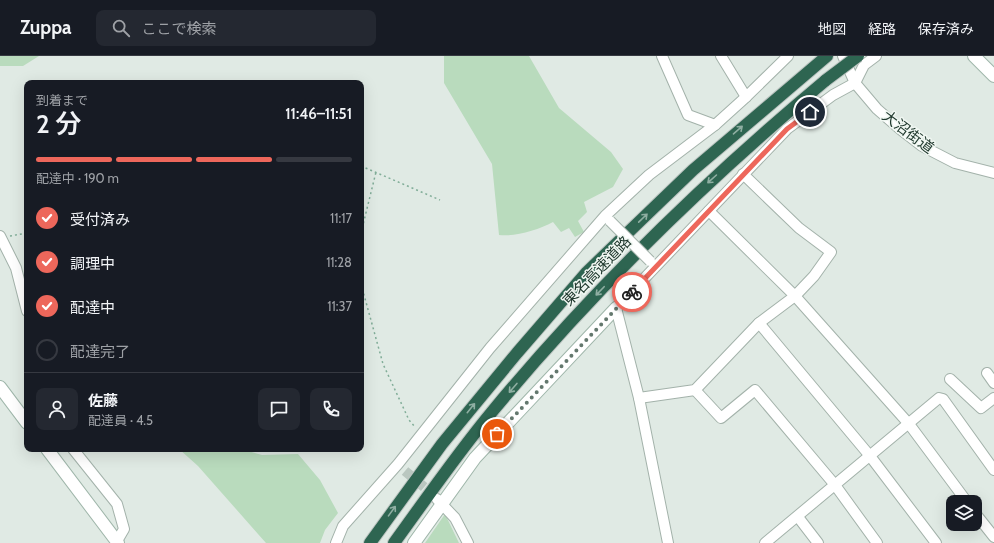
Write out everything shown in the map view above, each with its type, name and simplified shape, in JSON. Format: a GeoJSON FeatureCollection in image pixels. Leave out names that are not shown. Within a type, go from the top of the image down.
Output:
{"type":"FeatureCollection","features":[{"type":"Feature","properties":{"kind":"highway","name":"東名高速道路"},"geometry":{"type":"LineString","coordinates":[[370,543],[442,444],[517,353],[587,272],[693,170],[827,56]]}},
{"type":"Feature","properties":{"kind":"highway","name":"東名高速道路"},"geometry":{"type":"LineString","coordinates":[[394,543],[445,472],[491,413],[563,330],[653,236],[707,184],[776,122],[826,80],[858,56]]}},
{"type":"Feature","properties":{"kind":"street"},"geometry":{"type":"LineString","coordinates":[[662,56],[688,115],[715,125]]}},
{"type":"Feature","properties":{"kind":"street"},"geometry":{"type":"LineString","coordinates":[[721,56],[746,97]]}},
{"type":"Feature","properties":{"kind":"street"},"geometry":{"type":"LineString","coordinates":[[336,543],[343,526],[401,468],[420,434],[490,348],[607,218],[649,175],[715,125],[788,56]]}},
{"type":"Feature","properties":{"kind":"street","name":"大沼街道"},"geometry":{"type":"LineString","coordinates":[[843,56],[855,83],[877,109],[900,129],[922,146],[955,163],[994,173]]}},
{"type":"Feature","properties":{"kind":"street"},"geometry":{"type":"LineString","coordinates":[[414,543],[440,502],[475,458],[616,308],[653,264],[709,211],[787,129],[833,95],[855,83],[864,65],[876,56]]}},
{"type":"Feature","properties":{"kind":"street"},"geometry":{"type":"LineString","coordinates":[[974,56],[994,76]]}},
{"type":"Feature","properties":{"kind":"street"},"geometry":{"type":"LineString","coordinates":[[639,398],[695,390],[759,323],[795,296],[814,276],[831,252],[799,228],[743,174]]}},
{"type":"Feature","properties":{"kind":"street"},"geometry":{"type":"LineString","coordinates":[[709,211],[795,296],[908,424],[962,495]]}},
{"type":"Feature","properties":{"kind":"street"},"geometry":{"type":"LineString","coordinates":[[607,218],[653,264]]}},
{"type":"Feature","properties":{"kind":"street"},"geometry":{"type":"LineString","coordinates":[[0,237],[16,268],[24,299]]}},
{"type":"Feature","properties":{"kind":"street"},"geometry":{"type":"LineString","coordinates":[[616,308],[639,398],[668,543]]}},
{"type":"Feature","properties":{"kind":"street"},"geometry":{"type":"LineString","coordinates":[[759,323],[870,456],[936,543]]}},
{"type":"Feature","properties":{"kind":"street"},"geometry":{"type":"LineString","coordinates":[[987,373],[994,383]]}},
{"type":"Feature","properties":{"kind":"street"},"geometry":{"type":"LineString","coordinates":[[950,379],[981,408],[994,399]]}},
{"type":"Feature","properties":{"kind":"street"},"geometry":{"type":"LineString","coordinates":[[0,387],[24,419]]}},
{"type":"Feature","properties":{"kind":"street"},"geometry":{"type":"LineString","coordinates":[[695,390],[721,418],[755,390],[834,485],[877,543]]}},
{"type":"Feature","properties":{"kind":"street"},"geometry":{"type":"LineString","coordinates":[[765,543],[939,398],[943,399],[994,470]]}},
{"type":"Feature","properties":{"kind":"street"},"geometry":{"type":"LineString","coordinates":[[49,452],[117,542],[124,529],[117,504],[75,452]]}},
{"type":"Feature","properties":{"kind":"street"},"geometry":{"type":"LineString","coordinates":[[440,502],[455,518],[468,543]]}},
{"type":"Feature","properties":{"kind":"street"},"geometry":{"type":"LineString","coordinates":[[798,517],[818,543]]}},
{"type":"Feature","properties":{"kind":"street"},"geometry":{"type":"LineString","coordinates":[[982,522],[994,538]]}},
{"type":"Feature","properties":{"kind":"path"},"geometry":{"type":"LineString","coordinates":[[364,167],[440,200]]}},
{"type":"Feature","properties":{"kind":"path"},"geometry":{"type":"LineString","coordinates":[[364,221],[376,172]]}},
{"type":"Feature","properties":{"kind":"path"},"geometry":{"type":"LineString","coordinates":[[0,237],[24,233]]}},
{"type":"Feature","properties":{"kind":"path"},"geometry":{"type":"LineString","coordinates":[[364,295],[383,364],[409,420],[420,434]]}},
{"type":"Feature","properties":{"kind":"green space"},"geometry":{"type":"Polygon","coordinates":[[[0,56],[39,56],[23,66],[0,66],[0,56]]]}},
{"type":"Feature","properties":{"kind":"green space"},"geometry":{"type":"Polygon","coordinates":[[[444,56],[529,56],[559,108],[611,152],[623,169],[613,187],[584,202],[587,212],[578,221],[584,232],[575,237],[569,228],[561,232],[553,222],[526,232],[512,235],[499,235],[492,164],[444,83],[444,56]]]}},
{"type":"Feature","properties":{"kind":"green space"},"geometry":{"type":"Polygon","coordinates":[[[182,452],[252,452],[262,455],[298,454],[320,480],[338,513],[325,530],[320,543],[266,543],[198,466],[182,452]]]}},
{"type":"Feature","properties":{"kind":"green space"},"geometry":{"type":"Polygon","coordinates":[[[445,514],[459,543],[425,543],[445,514]]]}},
{"type":"Feature","properties":{"kind":"tunnel"},"geometry":{"type":"LineString","coordinates":[[405,471],[436,497]]}},
{"type":"Feature","properties":{"kind":"way so far"},"geometry":{"type":"LineString","coordinates":[[497,434],[632,292]]}},
{"type":"Feature","properties":{"kind":"route"},"geometry":{"type":"LineString","coordinates":[[632,292],[787,129],[810,112]]}}]}
